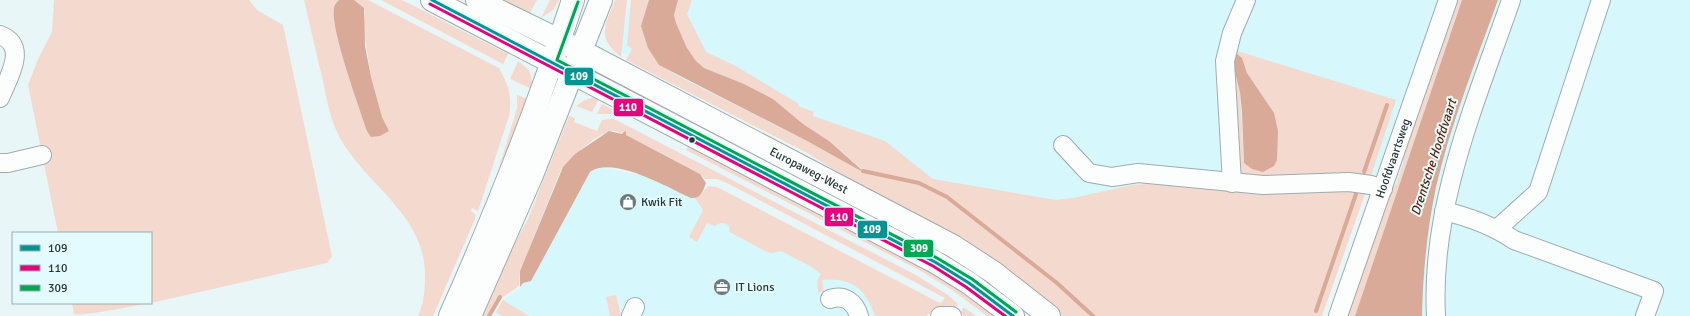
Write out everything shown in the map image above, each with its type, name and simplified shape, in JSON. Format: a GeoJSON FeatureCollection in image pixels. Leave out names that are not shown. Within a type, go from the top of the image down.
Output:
{"type":"FeatureCollection","features":[{"type":"Feature","properties":{"kind":"main road","name":"Europaweg-West"},"geometry":{"type":"LineString","coordinates":[[432,0],[935,262],[968,283],[1013,316]]}},
{"type":"Feature","properties":{"kind":"main road","name":"Europaweg-West"},"geometry":{"type":"LineString","coordinates":[[477,0],[581,51],[953,246],[998,276],[1049,316]]}},
{"type":"Feature","properties":{"kind":"main road"},"geometry":{"type":"LineString","coordinates":[[450,316],[495,210],[559,41],[572,0]]}},
{"type":"Feature","properties":{"kind":"main road"},"geometry":{"type":"LineString","coordinates":[[470,316],[532,175],[601,0]]}},
{"type":"Feature","properties":{"kind":"street"},"geometry":{"type":"LineString","coordinates":[[1232,183],[1224,61],[1232,33],[1246,0]]}},
{"type":"Feature","properties":{"kind":"street","name":"Hoofdvaartsweg"},"geometry":{"type":"LineString","coordinates":[[1338,316],[1448,0]]}},
{"type":"Feature","properties":{"kind":"street"},"geometry":{"type":"LineString","coordinates":[[1436,316],[1436,275],[1444,211],[1457,159],[1511,0]]}},
{"type":"Feature","properties":{"kind":"street"},"geometry":{"type":"LineString","coordinates":[[1497,229],[1538,192],[1601,0]]}},
{"type":"Feature","properties":{"kind":"street"},"geometry":{"type":"LineString","coordinates":[[0,35],[9,40],[16,50],[15,58],[0,98]]}},
{"type":"Feature","properties":{"kind":"street"},"geometry":{"type":"LineString","coordinates":[[1063,145],[1089,173],[1112,177],[1138,173],[1263,185],[1349,182],[1371,185],[1383,189]]}},
{"type":"Feature","properties":{"kind":"street"},"geometry":{"type":"LineString","coordinates":[[0,163],[8,164],[42,155]]}},
{"type":"Feature","properties":{"kind":"street"},"geometry":{"type":"LineString","coordinates":[[1444,211],[1481,222],[1497,229],[1514,240],[1654,291],[1645,316]]}},
{"type":"Feature","properties":{"kind":"street"},"geometry":{"type":"LineString","coordinates":[[830,299],[838,296],[847,299],[857,311],[859,316]]}},
{"type":"Feature","properties":{"kind":"street"},"geometry":{"type":"LineString","coordinates":[[940,316],[952,316]]}},
{"type":"Feature","properties":{"kind":"shaded area"},"geometry":{"type":"Polygon","coordinates":[[[54,0],[249,0],[257,10],[283,25],[332,256],[327,263],[152,303],[152,232],[58,232],[28,85],[38,59],[52,32],[54,0]]]}},
{"type":"Feature","properties":{"kind":"shaded area"},"geometry":{"type":"Polygon","coordinates":[[[304,0],[339,0],[334,8],[336,33],[367,130],[389,131],[382,117],[371,77],[363,26],[365,13],[364,8],[354,0],[368,0],[499,68],[505,80],[510,97],[509,116],[478,211],[472,208],[471,211],[476,215],[475,219],[433,316],[418,316],[424,296],[425,275],[422,253],[414,233],[390,198],[360,166],[347,149],[331,118],[304,0]]]}},
{"type":"Feature","properties":{"kind":"shaded area"},"geometry":{"type":"Polygon","coordinates":[[[381,0],[402,0],[508,54],[503,64],[381,0]]]}},
{"type":"Feature","properties":{"kind":"shaded area"},"geometry":{"type":"Polygon","coordinates":[[[501,0],[537,0],[530,13],[501,0]]]}},
{"type":"Feature","properties":{"kind":"shaded area"},"geometry":{"type":"Polygon","coordinates":[[[550,0],[559,0],[553,10],[541,18],[550,0]]]}},
{"type":"Feature","properties":{"kind":"shaded area"},"geometry":{"type":"Polygon","coordinates":[[[615,0],[627,0],[621,57],[613,50],[605,37],[606,24],[615,0]]]}},
{"type":"Feature","properties":{"kind":"shaded area"},"geometry":{"type":"Polygon","coordinates":[[[631,0],[649,0],[642,26],[661,65],[674,74],[809,142],[859,170],[863,170],[829,141],[803,124],[773,99],[744,84],[704,68],[696,61],[687,48],[676,23],[674,15],[678,0],[692,0],[687,14],[706,52],[734,65],[799,104],[798,106],[814,112],[813,116],[885,141],[933,179],[1056,200],[1073,198],[1132,185],[1179,182],[1261,194],[1358,190],[1365,194],[1322,316],[1062,316],[1056,310],[809,154],[626,60],[632,49],[627,45],[631,0]]]}},
{"type":"Feature","properties":{"kind":"shaded area"},"geometry":{"type":"Polygon","coordinates":[[[633,0],[1690,0],[1690,316],[1421,316],[1371,185],[1099,203],[913,196],[613,48],[633,0]]]}},
{"type":"Feature","properties":{"kind":"shaded area"},"geometry":{"type":"Polygon","coordinates":[[[1452,0],[1462,0],[1355,316],[1343,316],[1387,190],[1396,185],[1403,163],[1403,152],[1452,0]]]}},
{"type":"Feature","properties":{"kind":"shaded area"},"geometry":{"type":"Polygon","coordinates":[[[1231,49],[1396,100],[1370,179],[1250,181],[1240,174],[1231,49]],[[1242,58],[1233,64],[1240,92],[1244,163],[1263,172],[1274,166],[1274,113],[1247,73],[1242,58]]]}},
{"type":"Feature","properties":{"kind":"shaded area"},"geometry":{"type":"Polygon","coordinates":[[[518,61],[529,70],[534,90],[510,79],[518,61]]]}},
{"type":"Feature","properties":{"kind":"shaded area"},"geometry":{"type":"Polygon","coordinates":[[[517,95],[531,100],[490,198],[517,108],[517,95]]]}},
{"type":"Feature","properties":{"kind":"shaded area"},"geometry":{"type":"Polygon","coordinates":[[[600,97],[592,112],[576,106],[585,100],[600,97]]]}},
{"type":"Feature","properties":{"kind":"shaded area"},"geometry":{"type":"Polygon","coordinates":[[[602,104],[625,116],[624,118],[611,114],[597,114],[602,104]]]}},
{"type":"Feature","properties":{"kind":"shaded area"},"geometry":{"type":"Polygon","coordinates":[[[569,116],[575,118],[574,122],[597,131],[602,120],[612,119],[618,121],[914,274],[948,295],[958,304],[955,309],[936,309],[926,316],[875,316],[867,299],[856,287],[841,281],[822,280],[824,292],[818,292],[817,281],[821,274],[810,266],[781,251],[772,253],[765,251],[730,232],[729,226],[724,223],[720,223],[715,226],[707,223],[697,242],[689,237],[703,210],[695,198],[708,186],[717,187],[936,301],[941,303],[945,298],[727,183],[717,179],[705,179],[700,174],[626,135],[626,132],[622,134],[612,131],[604,133],[582,148],[560,172],[520,271],[519,286],[500,299],[490,316],[474,316],[528,219],[569,116]]]}},
{"type":"Feature","properties":{"kind":"shaded area"},"geometry":{"type":"Polygon","coordinates":[[[688,147],[733,165],[909,257],[1002,316],[987,316],[952,290],[919,270],[686,150],[688,147]]]}},
{"type":"Feature","properties":{"kind":"shaded area"},"geometry":{"type":"Polygon","coordinates":[[[600,168],[646,176],[687,196],[695,198],[859,283],[881,316],[493,316],[503,300],[521,287],[523,283],[531,281],[590,172],[600,168]]]}},
{"type":"Feature","properties":{"kind":"shaded area"},"geometry":{"type":"Polygon","coordinates":[[[616,295],[621,316],[610,316],[606,297],[616,295]]]}},
{"type":"Feature","properties":{"kind":"shaded area"},"geometry":{"type":"Polygon","coordinates":[[[503,300],[529,316],[502,316],[496,312],[503,300]]]}},
{"type":"Feature","properties":{"kind":"shaded area"},"geometry":{"type":"Polygon","coordinates":[[[72,304],[143,304],[88,314],[74,314],[72,304]]]}},
{"type":"Feature","properties":{"kind":"shaded area"},"geometry":{"type":"Polygon","coordinates":[[[963,308],[976,316],[964,316],[960,313],[963,308]]]}},
{"type":"Feature","properties":{"kind":"water"},"geometry":{"type":"Polygon","coordinates":[[[339,0],[354,0],[364,8],[365,46],[371,77],[382,117],[389,131],[380,136],[371,137],[367,131],[346,68],[336,33],[334,18],[334,7],[339,0]]]}},
{"type":"Feature","properties":{"kind":"water"},"geometry":{"type":"Polygon","coordinates":[[[649,0],[678,0],[674,15],[676,23],[687,48],[696,61],[704,68],[744,84],[773,99],[803,124],[829,141],[863,171],[659,65],[648,48],[641,26],[649,0]]]}},
{"type":"Feature","properties":{"kind":"water","name":"Drentsche Hoofdvaart"},"geometry":{"type":"Polygon","coordinates":[[[1462,0],[1498,0],[1456,116],[1436,187],[1426,251],[1422,316],[1355,316],[1462,0]]]}},
{"type":"Feature","properties":{"kind":"water"},"geometry":{"type":"Polygon","coordinates":[[[1237,54],[1242,58],[1247,73],[1274,113],[1278,131],[1277,160],[1274,166],[1263,172],[1252,169],[1244,163],[1240,92],[1233,64],[1233,57],[1237,54]]]}},
{"type":"Feature","properties":{"kind":"water"},"geometry":{"type":"Polygon","coordinates":[[[609,131],[622,134],[625,131],[626,135],[700,174],[706,183],[703,192],[697,197],[691,198],[641,175],[613,167],[600,168],[590,172],[531,281],[523,283],[520,287],[520,271],[563,167],[575,154],[609,131]]]}},
{"type":"Feature","properties":{"kind":"waterway"},"geometry":{"type":"LineString","coordinates":[[1364,172],[1387,105]]}},
{"type":"Feature","properties":{"kind":"waterway"},"geometry":{"type":"LineString","coordinates":[[863,171],[919,183],[947,197],[1057,283],[1093,316]]}},
{"type":"Feature","properties":{"kind":"waterway"},"geometry":{"type":"LineString","coordinates":[[1316,311],[1356,194]]}},
{"type":"Feature","properties":{"kind":"waterway"},"geometry":{"type":"LineString","coordinates":[[489,316],[500,297]]}},
{"type":"Feature","properties":{"kind":"transit line","name":"109"},"geometry":{"type":"LineString","coordinates":[[432,0],[935,262],[969,283],[1013,316]]}},
{"type":"Feature","properties":{"kind":"transit line","name":"309"},"geometry":{"type":"LineString","coordinates":[[578,2],[557,60],[937,258],[972,279],[1016,312]]}},
{"type":"Feature","properties":{"kind":"transit line","name":"110"},"geometry":{"type":"LineString","coordinates":[[430,4],[933,266],[966,287],[1005,316]]}},
{"type":"Feature","properties":{"kind":"place","name":"Kwik Fit"},"geometry":{"type":"Point","coordinates":[628,202]}},
{"type":"Feature","properties":{"kind":"place","name":"IT Lions"},"geometry":{"type":"Point","coordinates":[722,287]}}]}
